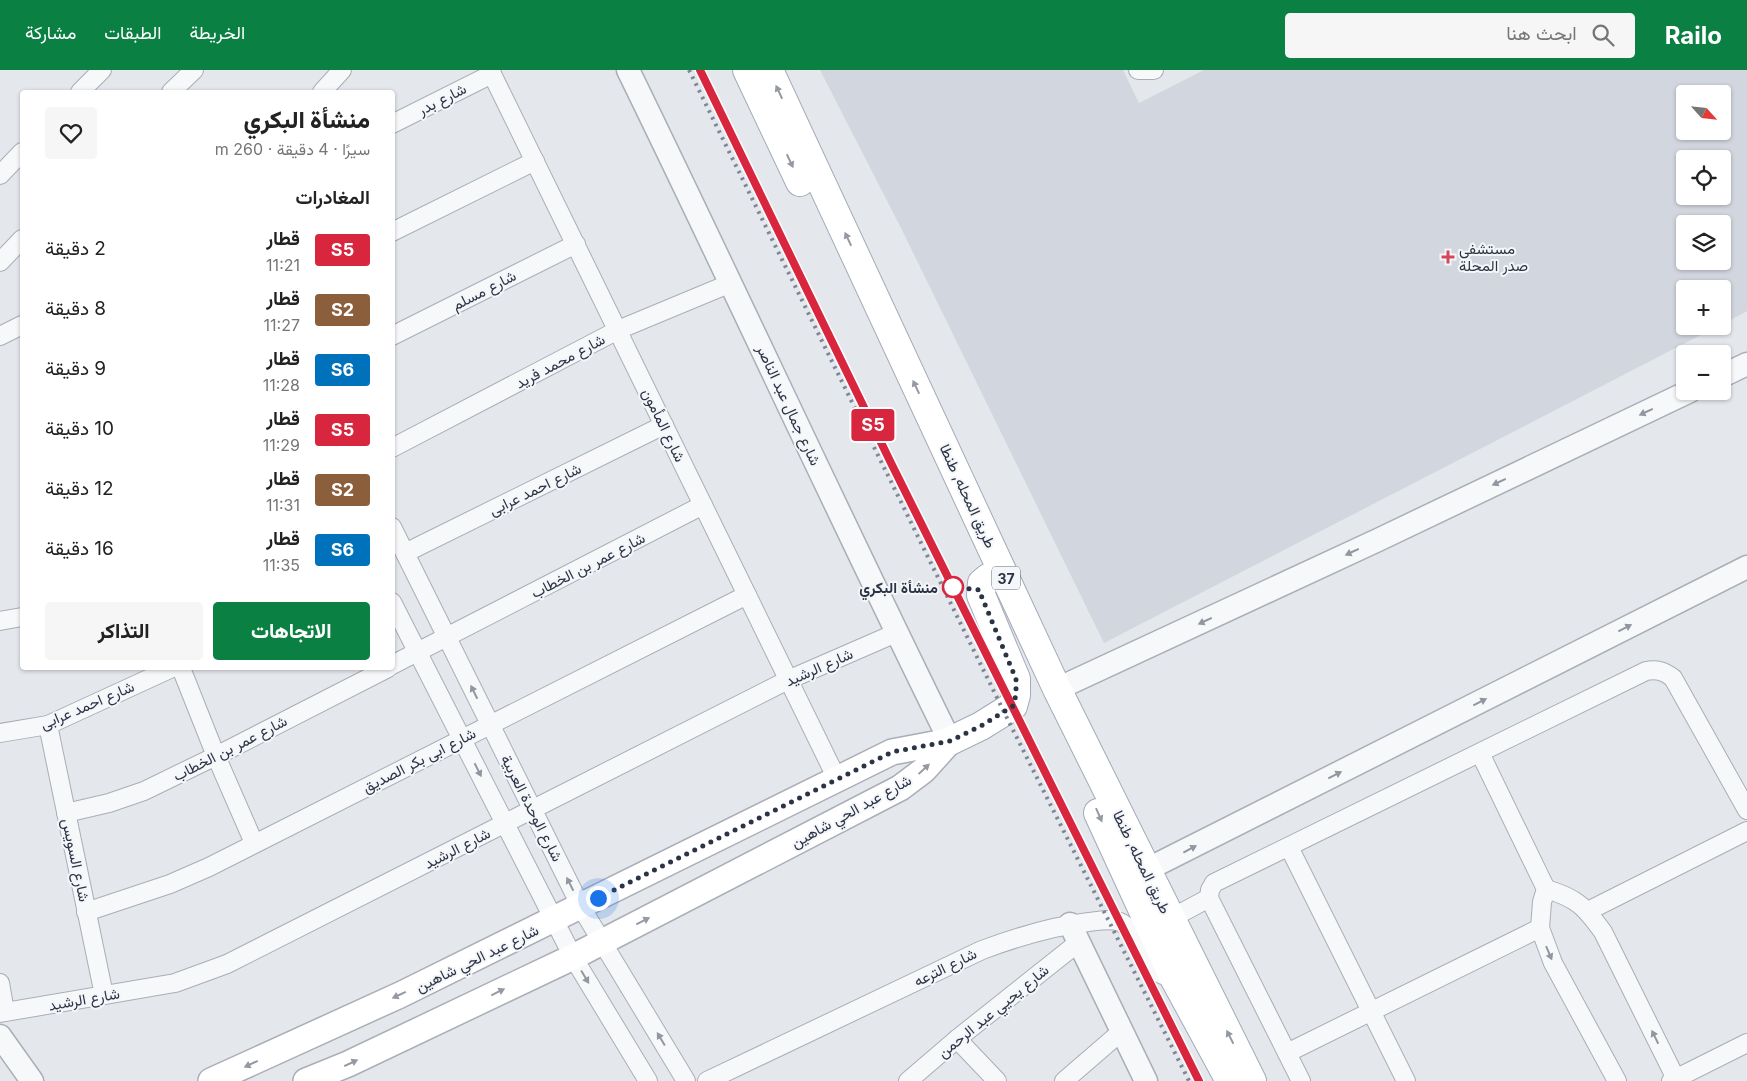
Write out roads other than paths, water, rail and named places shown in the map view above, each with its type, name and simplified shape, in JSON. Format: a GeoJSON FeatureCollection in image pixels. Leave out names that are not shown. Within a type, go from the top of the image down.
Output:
{"type":"FeatureCollection","features":[{"type":"Feature","properties":{"kind":"main road","name":"طريق المحله, طنطا"},"geometry":{"type":"LineString","coordinates":[[747,70],[1045,695],[1174,976],[1230,1081]]}},
{"type":"Feature","properties":{"kind":"main road","name":"طريق المحله, طنطا"},"geometry":{"type":"LineString","coordinates":[[769,70],[1058,689],[1170,919],[1252,1081]]}},
{"type":"Feature","properties":{"kind":"main road"},"geometry":{"type":"LineString","coordinates":[[950,741],[981,726],[1013,706],[1016,695],[1016,679],[981,595],[982,583],[988,578]]}},
{"type":"Feature","properties":{"kind":"main road","name":"شارع عبد الحي شاهين"},"geometry":{"type":"LineString","coordinates":[[211,1081],[400,995],[892,752],[950,741]]}},
{"type":"Feature","properties":{"kind":"main road","name":"شارع عبد الحي شاهين"},"geometry":{"type":"LineString","coordinates":[[306,1081],[348,1064],[602,942],[900,788],[924,770],[950,741]]}},
{"type":"Feature","properties":{"kind":"street"},"geometry":{"type":"LineString","coordinates":[[82,90],[102,70]]}},
{"type":"Feature","properties":{"kind":"street"},"geometry":{"type":"LineString","coordinates":[[173,90],[194,70]]}},
{"type":"Feature","properties":{"kind":"street"},"geometry":{"type":"LineString","coordinates":[[324,90],[342,70]]}},
{"type":"Feature","properties":{"kind":"street","name":"شارع جمال عبد الناصر"},"geometry":{"type":"LineString","coordinates":[[628,70],[732,283],[896,633],[950,741]]}},
{"type":"Feature","properties":{"kind":"street"},"geometry":{"type":"LineString","coordinates":[[1138,70],[1154,70]]}},
{"type":"Feature","properties":{"kind":"street","name":"شارع بدر"},"geometry":{"type":"LineString","coordinates":[[395,122],[491,72]]}},
{"type":"Feature","properties":{"kind":"street","name":"شارع المأمون"},"geometry":{"type":"LineString","coordinates":[[491,72],[837,779]]}},
{"type":"Feature","properties":{"kind":"street"},"geometry":{"type":"LineString","coordinates":[[0,175],[20,154]]}},
{"type":"Feature","properties":{"kind":"street"},"geometry":{"type":"LineString","coordinates":[[395,231],[535,161]]}},
{"type":"Feature","properties":{"kind":"street"},"geometry":{"type":"LineString","coordinates":[[0,262],[20,241]]}},
{"type":"Feature","properties":{"kind":"street","name":"شارع مسلم"},"geometry":{"type":"LineString","coordinates":[[395,334],[576,244]]}},
{"type":"Feature","properties":{"kind":"street","name":"شارع محمد فريد"},"geometry":{"type":"LineString","coordinates":[[395,446],[618,330],[732,283]]}},
{"type":"Feature","properties":{"kind":"street"},"geometry":{"type":"LineString","coordinates":[[0,336],[20,326]]}},
{"type":"Feature","properties":{"kind":"street"},"geometry":{"type":"LineString","coordinates":[[1731,372],[1747,364]]}},
{"type":"Feature","properties":{"kind":"street"},"geometry":{"type":"LineString","coordinates":[[1058,689],[1378,540],[1676,398]]}},
{"type":"Feature","properties":{"kind":"street","name":"شارع احمد عرابى"},"geometry":{"type":"LineString","coordinates":[[405,553],[664,426]]}},
{"type":"Feature","properties":{"kind":"street","name":"شارع عمر بن الخطاب"},"geometry":{"type":"LineString","coordinates":[[395,664],[703,505]]}},
{"type":"Feature","properties":{"kind":"street","name":"شارع الوحدة العربية"},"geometry":{"type":"LineString","coordinates":[[395,533],[581,906],[686,1081]]}},
{"type":"Feature","properties":{"kind":"street"},"geometry":{"type":"LineString","coordinates":[[1146,870],[1747,567]]}},
{"type":"Feature","properties":{"kind":"street","name":"شارع ابى بكر الصديق"},"geometry":{"type":"LineString","coordinates":[[86,912],[170,884],[209,867],[747,594]]}},
{"type":"Feature","properties":{"kind":"street","name":"شارع الوحدة العربية"},"geometry":{"type":"LineString","coordinates":[[395,608],[573,956],[648,1081]]}},
{"type":"Feature","properties":{"kind":"street"},"geometry":{"type":"LineString","coordinates":[[0,621],[20,617]]}},
{"type":"Feature","properties":{"kind":"street","name":"شارع الرشيد"},"geometry":{"type":"LineString","coordinates":[[2,1013],[175,983],[227,964],[788,680],[896,633]]}},
{"type":"Feature","properties":{"kind":"street","name":"شارع احمد عرابى"},"geometry":{"type":"LineString","coordinates":[[0,733],[48,725],[168,670]]}},
{"type":"Feature","properties":{"kind":"street"},"geometry":{"type":"LineString","coordinates":[[182,670],[216,756],[254,843]]}},
{"type":"Feature","properties":{"kind":"street","name":"شارع عمر بن الخطاب"},"geometry":{"type":"LineString","coordinates":[[66,813],[109,803],[144,791],[384,670]]}},
{"type":"Feature","properties":{"kind":"street"},"geometry":{"type":"LineString","coordinates":[[1301,1081],[1210,898],[1210,890],[1214,883],[1646,671],[1660,670],[1673,678],[1747,810]]}},
{"type":"Feature","properties":{"kind":"street","name":"شارع السويس"},"geometry":{"type":"LineString","coordinates":[[48,725],[104,995]]}},
{"type":"Feature","properties":{"kind":"street"},"geometry":{"type":"LineString","coordinates":[[1480,753],[1546,889],[1540,915],[1540,928],[1553,963],[1617,1081]]}},
{"type":"Feature","properties":{"kind":"street"},"geometry":{"type":"LineString","coordinates":[[1588,911],[1747,831]]}},
{"type":"Feature","properties":{"kind":"street"},"geometry":{"type":"LineString","coordinates":[[1289,847],[1406,1081]]}},
{"type":"Feature","properties":{"kind":"street"},"geometry":{"type":"LineString","coordinates":[[1546,889],[1576,901],[1588,911],[1603,932],[1674,1080],[1747,1043]]}},
{"type":"Feature","properties":{"kind":"street"},"geometry":{"type":"LineString","coordinates":[[1170,919],[1210,898]]}},
{"type":"Feature","properties":{"kind":"street","name":"شارع الترعه"},"geometry":{"type":"LineString","coordinates":[[707,1081],[982,950],[1030,933],[1074,933],[1105,920],[1115,920],[1124,924],[1130,930],[1154,968],[1166,976],[1174,976]]}},
{"type":"Feature","properties":{"kind":"street"},"geometry":{"type":"LineString","coordinates":[[1287,1053],[1540,928]]}},
{"type":"Feature","properties":{"kind":"street"},"geometry":{"type":"LineString","coordinates":[[1074,933],[1146,1081]]}},
{"type":"Feature","properties":{"kind":"street","name":"شارع يحيي عبد الرحمن"},"geometry":{"type":"LineString","coordinates":[[908,1081],[1074,933]]}},
{"type":"Feature","properties":{"kind":"street"},"geometry":{"type":"LineString","coordinates":[[0,983],[2,1013]]}},
{"type":"Feature","properties":{"kind":"street"},"geometry":{"type":"LineString","coordinates":[[1064,1081],[1122,1031]]}},
{"type":"Feature","properties":{"kind":"street"},"geometry":{"type":"LineString","coordinates":[[0,1036],[32,1081]]}},
{"type":"Feature","properties":{"kind":"street"},"geometry":{"type":"LineString","coordinates":[[957,1039],[997,1081]]}},
{"type":"Feature","properties":{"kind":"railway"},"geometry":{"type":"LineString","coordinates":[[689,70],[1004,712],[1189,1081]]}},
{"type":"Feature","properties":{"kind":"railway"},"geometry":{"type":"LineString","coordinates":[[700,70],[891,463],[1199,1081]]}},
{"type":"Feature","properties":{"kind":"train","name":"S5"},"geometry":{"type":"LineString","coordinates":[[700,70],[891,463],[1199,1081]]}},
{"type":"Feature","properties":{"kind":"place","name":"مستشفى صدر المحلة"},"geometry":{"type":"Point","coordinates":[1448,257]}},
{"type":"Feature","properties":{"kind":"place","name":"منشأة البكري"},"geometry":{"type":"Point","coordinates":[953,587]}}]}
